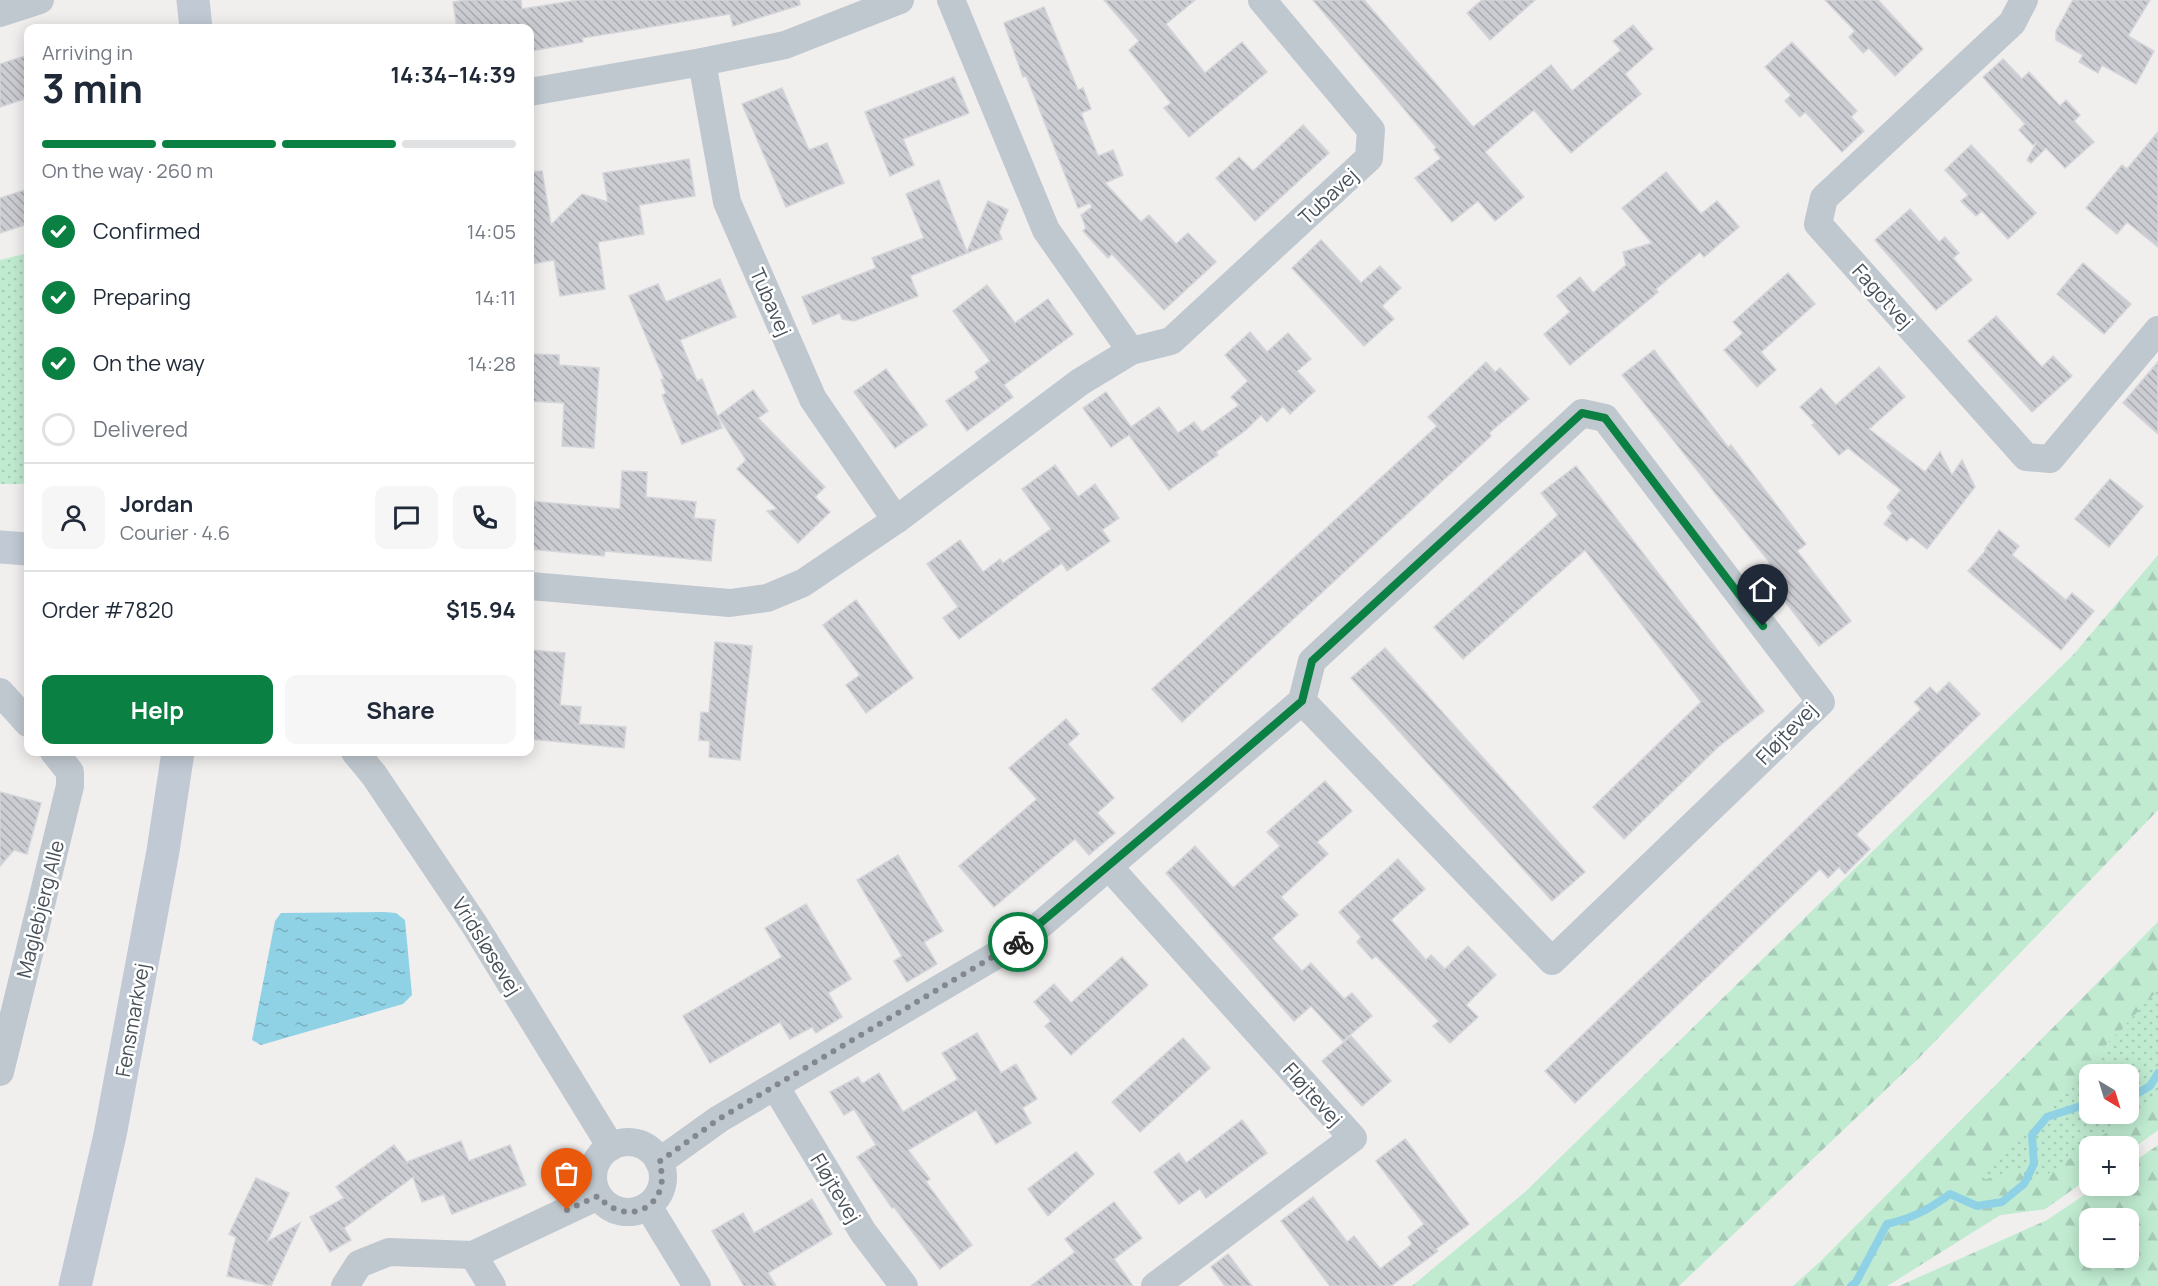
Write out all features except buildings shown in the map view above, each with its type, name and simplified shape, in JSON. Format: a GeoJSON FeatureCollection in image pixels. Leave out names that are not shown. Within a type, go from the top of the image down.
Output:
{"type":"FeatureCollection","features":[{"type":"Feature","properties":{"kind":"street"},"geometry":{"type":"LineString","coordinates":[[0,13],[40,0]]}},
{"type":"Feature","properties":{"kind":"street"},"geometry":{"type":"LineString","coordinates":[[194,0],[196,24]]}},
{"type":"Feature","properties":{"kind":"street"},"geometry":{"type":"LineString","coordinates":[[534,91],[785,45],[900,0]]}},
{"type":"Feature","properties":{"kind":"street"},"geometry":{"type":"LineString","coordinates":[[951,0],[1046,230],[1131,351]]}},
{"type":"Feature","properties":{"kind":"street","name":"Tubavej"},"geometry":{"type":"LineString","coordinates":[[534,586],[730,603],[767,598],[803,583],[896,520],[1080,382],[1131,351],[1171,341],[1369,158],[1371,130],[1262,0]]}},
{"type":"Feature","properties":{"kind":"street","name":"Fagotvej"},"geometry":{"type":"LineString","coordinates":[[2024,0],[2012,23],[1824,198],[1818,224],[2026,457],[2050,459],[2158,330]]}},
{"type":"Feature","properties":{"kind":"street","name":"Tubavej"},"geometry":{"type":"LineString","coordinates":[[702,62],[727,202],[813,399],[896,520]]}},
{"type":"Feature","properties":{"kind":"street","name":"Fløjtevej"},"geometry":{"type":"LineString","coordinates":[[1582,413],[1605,418],[1821,702],[1552,961],[1302,701],[1312,661],[1582,413]]}},
{"type":"Feature","properties":{"kind":"street"},"geometry":{"type":"LineString","coordinates":[[0,547],[24,549]]}},
{"type":"Feature","properties":{"kind":"street"},"geometry":{"type":"LineString","coordinates":[[0,692],[24,719]]}},
{"type":"Feature","properties":{"kind":"street"},"geometry":{"type":"LineString","coordinates":[[659,1162],[719,1119],[1025,938],[1302,701]]}},
{"type":"Feature","properties":{"kind":"street","name":"Maglebjerg Alle"},"geometry":{"type":"LineString","coordinates":[[0,1072],[70,786],[70,772],[57,756]]}},
{"type":"Feature","properties":{"kind":"street","name":"Fensmarkvej"},"geometry":{"type":"LineString","coordinates":[[75,1286],[110,1135],[163,851],[177,756]]}},
{"type":"Feature","properties":{"kind":"street","name":"Vridsløsevej"},"geometry":{"type":"LineString","coordinates":[[358,756],[375,775],[474,924],[611,1147]]}},
{"type":"Feature","properties":{"kind":"street","name":"Fløjtevej"},"geometry":{"type":"LineString","coordinates":[[1109,867],[1353,1138],[1155,1286]]}},
{"type":"Feature","properties":{"kind":"street","name":"Fløjtevej"},"geometry":{"type":"LineString","coordinates":[[775,1086],[863,1232],[904,1286]]}},
{"type":"Feature","properties":{"kind":"street"},"geometry":{"type":"LineString","coordinates":[[620,1143],[641,1145],[655,1155],[659,1162],[663,1181],[655,1199],[638,1211],[626,1213],[615,1210],[605,1204],[593,1185],[596,1163],[602,1154],[620,1143]]}},
{"type":"Feature","properties":{"kind":"street"},"geometry":{"type":"LineString","coordinates":[[345,1286],[359,1264],[389,1252],[473,1255],[598,1196]]}},
{"type":"Feature","properties":{"kind":"street"},"geometry":{"type":"LineString","coordinates":[[648,1206],[697,1286]]}},
{"type":"Feature","properties":{"kind":"street"},"geometry":{"type":"LineString","coordinates":[[473,1255],[492,1286]]}},
{"type":"Feature","properties":{"kind":"green space"},"geometry":{"type":"Polygon","coordinates":[[[24,254],[24,484],[0,484],[0,260],[24,254]]]}},
{"type":"Feature","properties":{"kind":"green space"},"geometry":{"type":"Polygon","coordinates":[[[2158,555],[2158,810],[1916,1061],[1679,1286],[1412,1286],[1525,1192],[2073,655],[2158,555]]]}},
{"type":"Feature","properties":{"kind":"green space"},"geometry":{"type":"Polygon","coordinates":[[[2158,922],[2158,1130],[2139,1144],[2139,1136],[2079,1136],[2079,1185],[2045,1209],[2000,1215],[1887,1286],[1824,1258],[2158,922]]]}},
{"type":"Feature","properties":{"kind":"green space"},"geometry":{"type":"Polygon","coordinates":[[[2158,922],[2158,990],[2088,1064],[2079,1064],[2079,1074],[1999,1159],[1973,1181],[1987,1179],[2017,1168],[2030,1187],[2079,1152],[2079,1185],[2045,1209],[2000,1215],[1887,1286],[1793,1286],[1824,1258],[2158,922]]]}},
{"type":"Feature","properties":{"kind":"green space"},"geometry":{"type":"Polygon","coordinates":[[[2158,1096],[2158,1130],[2139,1144],[2139,1136],[2102,1136],[2119,1124],[2139,1124],[2139,1110],[2158,1096]]]}},
{"type":"Feature","properties":{"kind":"green space"},"geometry":{"type":"Polygon","coordinates":[[[2158,1145],[2158,1286],[1899,1286],[2047,1220],[2083,1196],[2139,1196],[2139,1158],[2158,1145]]]}},
{"type":"Feature","properties":{"kind":"water"},"geometry":{"type":"Polygon","coordinates":[[[281,913],[396,913],[405,920],[412,995],[403,1004],[261,1045],[252,1040],[275,921],[281,913]]]}},
{"type":"Feature","properties":{"kind":"waterway"},"geometry":{"type":"LineString","coordinates":[[2139,1092],[2150,1086],[2158,1073]]}},
{"type":"Feature","properties":{"kind":"waterway"},"geometry":{"type":"LineString","coordinates":[[1851,1286],[1856,1282],[1887,1224],[1920,1213],[1950,1194],[1977,1206],[2002,1202],[2024,1184],[2034,1164],[2032,1135],[2047,1117],[2079,1107]]}},
{"type":"Feature","properties":{"kind":"way so far"},"geometry":{"type":"LineString","coordinates":[[567,1210],[598,1196],[605,1204],[626,1213],[648,1206],[660,1191],[663,1181],[659,1162],[719,1119],[1018,942]]}},
{"type":"Feature","properties":{"kind":"route"},"geometry":{"type":"LineString","coordinates":[[1018,942],[1302,701],[1312,661],[1582,413],[1605,418],[1763,626]]}}]}
